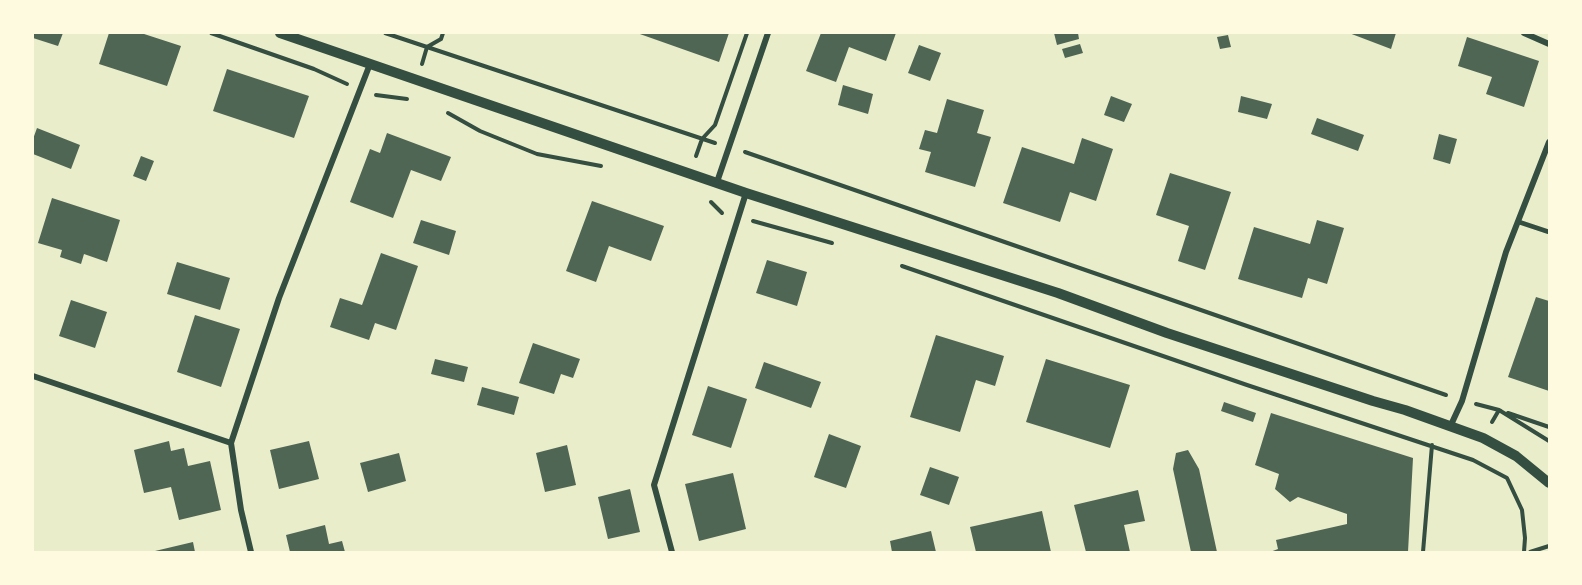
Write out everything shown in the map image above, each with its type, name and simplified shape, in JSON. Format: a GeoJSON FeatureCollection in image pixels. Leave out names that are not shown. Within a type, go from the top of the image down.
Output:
{"type":"FeatureCollection","features":[{"type":"Feature","properties":{"kind":"street"},"geometry":{"type":"LineString","coordinates":[[280,33],[746,193],[1058,293],[1167,333],[1405,410],[1483,438],[1516,456],[1549,483]]}},
{"type":"Feature","properties":{"kind":"street"},"geometry":{"type":"LineString","coordinates":[[717,182],[768,33]]}},
{"type":"Feature","properties":{"kind":"street"},"geometry":{"type":"LineString","coordinates":[[1524,33],[1549,44]]}},
{"type":"Feature","properties":{"kind":"street"},"geometry":{"type":"LineString","coordinates":[[251,552],[241,510],[231,443],[279,298],[370,64]]}},
{"type":"Feature","properties":{"kind":"street"},"geometry":{"type":"LineString","coordinates":[[1450,427],[1462,400],[1506,252],[1549,142]]}},
{"type":"Feature","properties":{"kind":"street"},"geometry":{"type":"LineString","coordinates":[[672,552],[654,486],[746,193]]}},
{"type":"Feature","properties":{"kind":"street"},"geometry":{"type":"LineString","coordinates":[[33,376],[231,443]]}},
{"type":"Feature","properties":{"kind":"lane"},"geometry":{"type":"LineString","coordinates":[[1519,222],[1549,232]]}},
{"type":"Feature","properties":{"kind":"path"},"geometry":{"type":"LineString","coordinates":[[211,33],[314,69],[360,90],[381,96],[411,99]]}},
{"type":"Feature","properties":{"kind":"path"},"geometry":{"type":"LineString","coordinates":[[385,33],[728,147],[1462,400],[1549,427]]}},
{"type":"Feature","properties":{"kind":"path"},"geometry":{"type":"LineString","coordinates":[[690,172],[702,139],[715,125],[747,33]]}},
{"type":"Feature","properties":{"kind":"path"},"geometry":{"type":"LineString","coordinates":[[444,110],[480,131],[537,154],[605,166]]}},
{"type":"Feature","properties":{"kind":"path"},"geometry":{"type":"LineString","coordinates":[[702,198],[711,201],[719,212],[837,244]]}},
{"type":"Feature","properties":{"kind":"path"},"geometry":{"type":"LineString","coordinates":[[901,265],[1247,385],[1473,460],[1507,478],[1522,510],[1524,552]]}},
{"type":"Feature","properties":{"kind":"path"},"geometry":{"type":"LineString","coordinates":[[1498,410],[1549,441]]}},
{"type":"Feature","properties":{"kind":"path"},"geometry":{"type":"LineString","coordinates":[[1424,552],[1432,445]]}},
{"type":"Feature","properties":{"kind":"path"},"geometry":{"type":"LineString","coordinates":[[1530,552],[1549,546]]}},
{"type":"Feature","properties":{"kind":"building"},"geometry":{"type":"Polygon","coordinates":[[[33,33],[63,33],[58,46],[33,38],[33,33]]]}},
{"type":"Feature","properties":{"kind":"building"},"geometry":{"type":"Polygon","coordinates":[[[109,33],[141,33],[181,46],[167,86],[99,64],[109,33]]]}},
{"type":"Feature","properties":{"kind":"building"},"geometry":{"type":"Polygon","coordinates":[[[637,33],[729,33],[719,62],[637,33]]]}},
{"type":"Feature","properties":{"kind":"building"},"geometry":{"type":"Polygon","coordinates":[[[821,33],[896,33],[886,61],[849,47],[836,82],[806,71],[821,33]]]}},
{"type":"Feature","properties":{"kind":"building"},"geometry":{"type":"Polygon","coordinates":[[[1054,33],[1078,33],[1079,39],[1057,45],[1054,33]]]}},
{"type":"Feature","properties":{"kind":"building"},"geometry":{"type":"Polygon","coordinates":[[[1349,33],[1396,33],[1391,49],[1349,33]]]}},
{"type":"Feature","properties":{"kind":"building"},"geometry":{"type":"Polygon","coordinates":[[[1228,35],[1231,47],[1220,49],[1217,37],[1228,35]]]}},
{"type":"Feature","properties":{"kind":"building"},"geometry":{"type":"Polygon","coordinates":[[[1467,37],[1539,61],[1524,107],[1486,94],[1492,77],[1458,66],[1467,37]]]}},
{"type":"Feature","properties":{"kind":"building"},"geometry":{"type":"Polygon","coordinates":[[[1080,44],[1083,53],[1065,58],[1062,49],[1080,44]]]}},
{"type":"Feature","properties":{"kind":"building"},"geometry":{"type":"Polygon","coordinates":[[[919,45],[941,53],[930,81],[908,73],[919,45]]]}},
{"type":"Feature","properties":{"kind":"building"},"geometry":{"type":"Polygon","coordinates":[[[227,69],[309,96],[294,138],[213,111],[227,69]]]}},
{"type":"Feature","properties":{"kind":"building"},"geometry":{"type":"Polygon","coordinates":[[[843,85],[873,94],[868,114],[838,105],[843,85]]]}},
{"type":"Feature","properties":{"kind":"building"},"geometry":{"type":"Polygon","coordinates":[[[1111,96],[1132,104],[1124,122],[1104,115],[1111,96]]]}},
{"type":"Feature","properties":{"kind":"building"},"geometry":{"type":"Polygon","coordinates":[[[1241,96],[1272,104],[1267,119],[1238,112],[1241,96]]]}},
{"type":"Feature","properties":{"kind":"building"},"geometry":{"type":"Polygon","coordinates":[[[947,99],[984,110],[977,133],[991,137],[975,187],[925,172],[931,152],[919,149],[925,130],[937,133],[947,99]]]}},
{"type":"Feature","properties":{"kind":"building"},"geometry":{"type":"Polygon","coordinates":[[[1317,118],[1364,135],[1358,151],[1311,134],[1317,118]]]}},
{"type":"Feature","properties":{"kind":"building"},"geometry":{"type":"Polygon","coordinates":[[[37,128],[80,145],[71,169],[33,154],[33,139],[37,128]]]}},
{"type":"Feature","properties":{"kind":"building"},"geometry":{"type":"Polygon","coordinates":[[[387,133],[451,157],[441,181],[411,170],[393,218],[350,202],[370,149],[380,153],[387,133]]]}},
{"type":"Feature","properties":{"kind":"building"},"geometry":{"type":"Polygon","coordinates":[[[1439,134],[1457,139],[1450,164],[1433,159],[1439,134]]]}},
{"type":"Feature","properties":{"kind":"building"},"geometry":{"type":"Polygon","coordinates":[[[1082,138],[1113,149],[1096,201],[1070,192],[1060,222],[1003,203],[1022,147],[1074,164],[1082,138]]]}},
{"type":"Feature","properties":{"kind":"building"},"geometry":{"type":"Polygon","coordinates":[[[141,156],[154,161],[146,181],[133,176],[141,156]]]}},
{"type":"Feature","properties":{"kind":"building"},"geometry":{"type":"Polygon","coordinates":[[[1170,173],[1231,192],[1205,270],[1178,261],[1189,226],[1156,215],[1170,173]]]}},
{"type":"Feature","properties":{"kind":"building"},"geometry":{"type":"Polygon","coordinates":[[[52,198],[120,220],[107,262],[84,254],[81,264],[60,257],[62,250],[38,243],[52,198]]]}},
{"type":"Feature","properties":{"kind":"building"},"geometry":{"type":"Polygon","coordinates":[[[592,201],[664,226],[651,261],[609,246],[596,282],[566,271],[592,201]]]}},
{"type":"Feature","properties":{"kind":"building"},"geometry":{"type":"Polygon","coordinates":[[[421,220],[456,231],[449,255],[413,243],[421,220]]]}},
{"type":"Feature","properties":{"kind":"building"},"geometry":{"type":"Polygon","coordinates":[[[1317,220],[1344,228],[1327,284],[1308,278],[1302,298],[1238,279],[1254,227],[1310,244],[1317,220]]]}},
{"type":"Feature","properties":{"kind":"building"},"geometry":{"type":"Polygon","coordinates":[[[381,253],[418,266],[396,330],[375,323],[369,340],[330,327],[340,298],[362,305],[381,253]]]}},
{"type":"Feature","properties":{"kind":"building"},"geometry":{"type":"Polygon","coordinates":[[[767,260],[807,272],[797,306],[756,293],[767,260]]]}},
{"type":"Feature","properties":{"kind":"building"},"geometry":{"type":"Polygon","coordinates":[[[177,262],[230,278],[220,310],[167,294],[177,262]]]}},
{"type":"Feature","properties":{"kind":"building"},"geometry":{"type":"Polygon","coordinates":[[[1536,297],[1549,301],[1549,391],[1508,377],[1536,297]]]}},
{"type":"Feature","properties":{"kind":"building"},"geometry":{"type":"Polygon","coordinates":[[[71,300],[107,312],[95,348],[59,336],[71,300]]]}},
{"type":"Feature","properties":{"kind":"building"},"geometry":{"type":"Polygon","coordinates":[[[195,315],[240,329],[221,387],[177,372],[195,315]]]}},
{"type":"Feature","properties":{"kind":"building"},"geometry":{"type":"Polygon","coordinates":[[[936,335],[1004,356],[995,386],[976,380],[960,432],[910,417],[936,335]]]}},
{"type":"Feature","properties":{"kind":"building"},"geometry":{"type":"Polygon","coordinates":[[[533,343],[580,359],[573,378],[561,374],[554,394],[519,383],[533,343]]]}},
{"type":"Feature","properties":{"kind":"building"},"geometry":{"type":"Polygon","coordinates":[[[435,359],[468,367],[464,382],[431,374],[435,359]]]}},
{"type":"Feature","properties":{"kind":"building"},"geometry":{"type":"Polygon","coordinates":[[[1046,359],[1130,385],[1110,448],[1026,422],[1046,359]]]}},
{"type":"Feature","properties":{"kind":"building"},"geometry":{"type":"Polygon","coordinates":[[[764,362],[821,382],[811,408],[755,388],[764,362]]]}},
{"type":"Feature","properties":{"kind":"building"},"geometry":{"type":"Polygon","coordinates":[[[708,386],[747,399],[731,448],[692,435],[708,386]]]}},
{"type":"Feature","properties":{"kind":"building"},"geometry":{"type":"Polygon","coordinates":[[[482,387],[519,397],[514,415],[477,405],[482,387]]]}},
{"type":"Feature","properties":{"kind":"building"},"geometry":{"type":"Polygon","coordinates":[[[1224,402],[1256,413],[1253,422],[1221,411],[1224,402]]]}},
{"type":"Feature","properties":{"kind":"building"},"geometry":{"type":"Polygon","coordinates":[[[1271,413],[1413,458],[1408,552],[1270,552],[1278,549],[1276,540],[1347,524],[1347,514],[1298,497],[1290,502],[1275,489],[1279,474],[1255,465],[1271,413]]]}},
{"type":"Feature","properties":{"kind":"building"},"geometry":{"type":"Polygon","coordinates":[[[829,434],[861,446],[846,488],[814,477],[829,434]]]}},
{"type":"Feature","properties":{"kind":"building"},"geometry":{"type":"Polygon","coordinates":[[[169,441],[171,451],[184,448],[188,466],[210,461],[221,510],[179,520],[171,487],[144,493],[134,450],[169,441]]]}},
{"type":"Feature","properties":{"kind":"building"},"geometry":{"type":"Polygon","coordinates":[[[309,441],[319,479],[279,489],[270,450],[309,441]]]}},
{"type":"Feature","properties":{"kind":"building"},"geometry":{"type":"Polygon","coordinates":[[[567,445],[576,485],[545,492],[536,453],[567,445]]]}},
{"type":"Feature","properties":{"kind":"building"},"geometry":{"type":"Polygon","coordinates":[[[1188,450],[1199,469],[1217,552],[1191,552],[1173,469],[1176,453],[1188,450]]]}},
{"type":"Feature","properties":{"kind":"building"},"geometry":{"type":"Polygon","coordinates":[[[399,453],[406,481],[368,492],[360,463],[399,453]]]}},
{"type":"Feature","properties":{"kind":"building"},"geometry":{"type":"Polygon","coordinates":[[[930,467],[959,477],[949,505],[920,495],[930,467]]]}},
{"type":"Feature","properties":{"kind":"building"},"geometry":{"type":"Polygon","coordinates":[[[733,473],[746,529],[699,541],[685,484],[733,473]]]}},
{"type":"Feature","properties":{"kind":"building"},"geometry":{"type":"Polygon","coordinates":[[[630,489],[640,532],[608,539],[598,497],[630,489]]]}},
{"type":"Feature","properties":{"kind":"building"},"geometry":{"type":"Polygon","coordinates":[[[1138,490],[1145,521],[1124,525],[1130,552],[1086,552],[1074,505],[1138,490]]]}},
{"type":"Feature","properties":{"kind":"building"},"geometry":{"type":"Polygon","coordinates":[[[1042,511],[1051,552],[976,552],[970,527],[1042,511]]]}},
{"type":"Feature","properties":{"kind":"building"},"geometry":{"type":"Polygon","coordinates":[[[325,525],[329,544],[342,541],[345,552],[290,552],[286,535],[325,525]]]}},
{"type":"Feature","properties":{"kind":"building"},"geometry":{"type":"Polygon","coordinates":[[[931,531],[936,552],[892,552],[890,541],[931,531]]]}},
{"type":"Feature","properties":{"kind":"building"},"geometry":{"type":"Polygon","coordinates":[[[193,542],[195,552],[155,551],[193,542]]]}}]}
